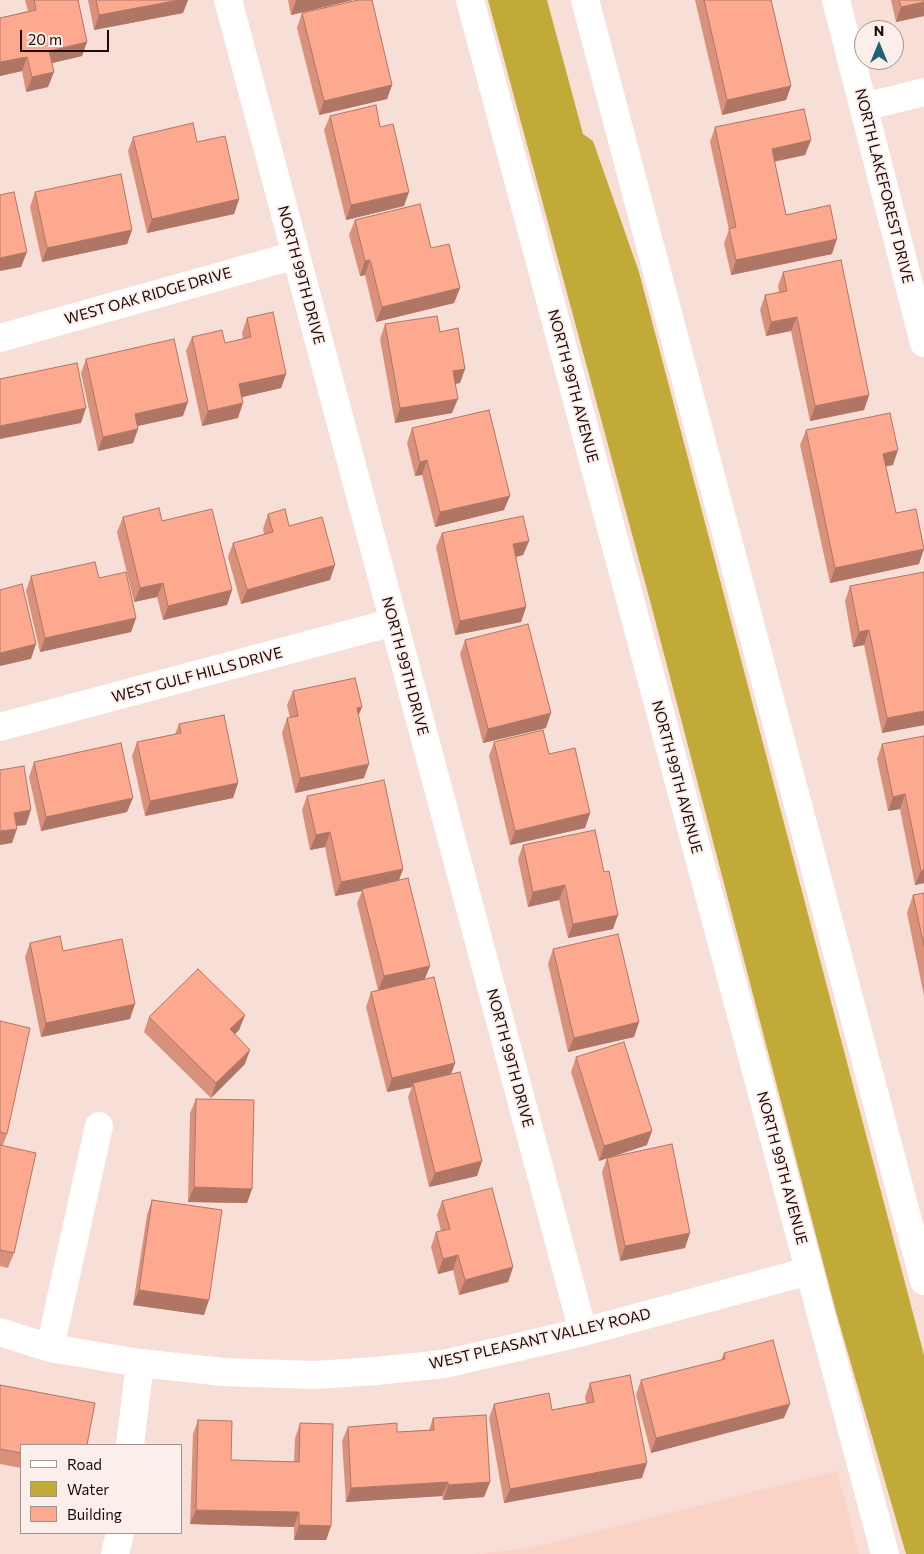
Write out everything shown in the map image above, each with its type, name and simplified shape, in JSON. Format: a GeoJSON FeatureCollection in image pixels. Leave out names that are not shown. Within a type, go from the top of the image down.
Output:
{"type":"FeatureCollection","features":[{"type":"Feature","properties":{"kind":"street","name":"NORTH 99TH DRIVE"},"geometry":{"type":"LineString","coordinates":[[228,0],[583,1332]]}},
{"type":"Feature","properties":{"kind":"street","name":"NORTH 99TH AVENUE"},"geometry":{"type":"LineString","coordinates":[[470,0],[885,1554]]}},
{"type":"Feature","properties":{"kind":"street"},"geometry":{"type":"LineString","coordinates":[[584,0],[924,1281]]}},
{"type":"Feature","properties":{"kind":"street","name":"NORTH LAKEFOREST DRIVE"},"geometry":{"type":"LineString","coordinates":[[836,0],[924,342]]}},
{"type":"Feature","properties":{"kind":"street"},"geometry":{"type":"LineString","coordinates":[[864,107],[924,92]]}},
{"type":"Feature","properties":{"kind":"street","name":"WEST OAK RIDGE DRIVE"},"geometry":{"type":"LineString","coordinates":[[0,338],[296,255]]}},
{"type":"Feature","properties":{"kind":"street","name":"WEST GULF HILLS DRIVE"},"geometry":{"type":"LineString","coordinates":[[0,727],[394,622]]}},
{"type":"Feature","properties":{"kind":"street"},"geometry":{"type":"LineString","coordinates":[[50,1348],[99,1126]]}},
{"type":"Feature","properties":{"kind":"street","name":"WEST PLEASANT VALLEY ROAD"},"geometry":{"type":"LineString","coordinates":[[0,1332],[50,1348],[140,1363],[223,1372],[323,1374],[444,1364],[583,1332],[809,1271]]}},
{"type":"Feature","properties":{"kind":"street"},"geometry":{"type":"LineString","coordinates":[[130,1444],[140,1363]]}},
{"type":"Feature","properties":{"kind":"street"},"geometry":{"type":"LineString","coordinates":[[116,1554],[120,1534]]}},
{"type":"Feature","properties":{"kind":"shaded area"},"geometry":{"type":"Polygon","coordinates":[[[837,1471],[859,1554],[477,1554],[530,1548],[837,1471]]]}},
{"type":"Feature","properties":{"kind":"water"},"geometry":{"type":"Polygon","coordinates":[[[488,0],[547,0],[583,134],[593,141],[639,272],[924,1355],[924,1554],[906,1554],[836,1312],[653,612],[488,0]]]}},
{"type":"Feature","properties":{"kind":"building"},"geometry":{"type":"Polygon","coordinates":[[[34,0],[78,0],[87,42],[49,51],[54,72],[32,77],[27,57],[0,62],[0,18],[36,10],[34,0]]]}},
{"type":"Feature","properties":{"kind":"building"},"geometry":{"type":"Polygon","coordinates":[[[96,0],[179,0],[99,15],[96,0]]]}},
{"type":"Feature","properties":{"kind":"building"},"geometry":{"type":"Polygon","coordinates":[[[358,0],[372,0],[392,85],[324,101],[302,13],[358,0]]]}},
{"type":"Feature","properties":{"kind":"building"},"geometry":{"type":"Polygon","coordinates":[[[704,0],[771,0],[791,86],[727,100],[704,0]]]}},
{"type":"Feature","properties":{"kind":"building"},"geometry":{"type":"Polygon","coordinates":[[[899,0],[924,0],[924,2],[901,7],[899,0]]]}},
{"type":"Feature","properties":{"kind":"building"},"geometry":{"type":"Polygon","coordinates":[[[376,105],[380,127],[393,124],[409,192],[351,205],[330,116],[376,105]]]}},
{"type":"Feature","properties":{"kind":"building"},"geometry":{"type":"Polygon","coordinates":[[[804,109],[811,140],[772,149],[786,215],[830,205],[837,239],[736,260],[729,229],[736,227],[715,127],[804,109]]]}},
{"type":"Feature","properties":{"kind":"building"},"geometry":{"type":"Polygon","coordinates":[[[193,123],[197,142],[225,136],[239,199],[152,219],[133,137],[193,123]]]}},
{"type":"Feature","properties":{"kind":"building"},"geometry":{"type":"Polygon","coordinates":[[[121,174],[132,230],[47,248],[35,192],[121,174]]]}},
{"type":"Feature","properties":{"kind":"building"},"geometry":{"type":"Polygon","coordinates":[[[14,192],[27,252],[0,258],[0,195],[14,192]]]}},
{"type":"Feature","properties":{"kind":"building"},"geometry":{"type":"Polygon","coordinates":[[[420,204],[431,248],[449,244],[460,288],[382,307],[370,260],[365,261],[355,220],[420,204]]]}},
{"type":"Feature","properties":{"kind":"building"},"geometry":{"type":"Polygon","coordinates":[[[841,260],[869,395],[815,406],[797,317],[771,322],[765,295],[787,291],[783,272],[841,260]]]}},
{"type":"Feature","properties":{"kind":"building"},"geometry":{"type":"Polygon","coordinates":[[[273,312],[286,374],[239,384],[243,403],[208,411],[192,337],[222,330],[225,343],[251,337],[247,318],[273,312]]]}},
{"type":"Feature","properties":{"kind":"building"},"geometry":{"type":"Polygon","coordinates":[[[437,316],[440,332],[458,328],[465,369],[453,371],[458,399],[400,408],[385,324],[437,316]]]}},
{"type":"Feature","properties":{"kind":"building"},"geometry":{"type":"Polygon","coordinates":[[[174,339],[188,402],[135,414],[138,429],[103,437],[86,359],[174,339]]]}},
{"type":"Feature","properties":{"kind":"building"},"geometry":{"type":"Polygon","coordinates":[[[77,363],[86,408],[0,426],[0,379],[77,363]]]}},
{"type":"Feature","properties":{"kind":"building"},"geometry":{"type":"Polygon","coordinates":[[[489,410],[510,496],[440,512],[427,460],[420,462],[412,428],[489,410]]]}},
{"type":"Feature","properties":{"kind":"building"},"geometry":{"type":"Polygon","coordinates":[[[890,413],[898,450],[883,454],[896,513],[916,509],[924,549],[835,568],[806,430],[890,413]]]}},
{"type":"Feature","properties":{"kind":"building"},"geometry":{"type":"Polygon","coordinates":[[[159,508],[162,521],[212,509],[232,590],[168,606],[163,583],[140,588],[123,517],[159,508]]]}},
{"type":"Feature","properties":{"kind":"building"},"geometry":{"type":"Polygon","coordinates":[[[285,509],[289,526],[322,517],[335,565],[247,590],[233,543],[273,532],[268,514],[285,509]]]}},
{"type":"Feature","properties":{"kind":"building"},"geometry":{"type":"Polygon","coordinates":[[[523,516],[529,541],[513,544],[526,607],[460,621],[442,533],[523,516]]]}},
{"type":"Feature","properties":{"kind":"building"},"geometry":{"type":"Polygon","coordinates":[[[95,562],[99,578],[126,572],[136,618],[45,638],[31,576],[95,562]]]}},
{"type":"Feature","properties":{"kind":"building"},"geometry":{"type":"Polygon","coordinates":[[[924,572],[924,711],[887,718],[869,630],[859,632],[850,586],[924,572]]]}},
{"type":"Feature","properties":{"kind":"building"},"geometry":{"type":"Polygon","coordinates":[[[22,584],[36,644],[0,653],[0,590],[22,584]]]}},
{"type":"Feature","properties":{"kind":"building"},"geometry":{"type":"Polygon","coordinates":[[[528,624],[551,713],[488,729],[465,640],[528,624]]]}},
{"type":"Feature","properties":{"kind":"building"},"geometry":{"type":"Polygon","coordinates":[[[355,678],[362,707],[357,708],[369,764],[300,778],[287,718],[298,716],[293,691],[355,678]]]}},
{"type":"Feature","properties":{"kind":"building"},"geometry":{"type":"Polygon","coordinates":[[[224,715],[238,783],[150,801],[137,742],[181,733],[179,724],[224,715]]]}},
{"type":"Feature","properties":{"kind":"building"},"geometry":{"type":"Polygon","coordinates":[[[543,730],[549,754],[575,748],[590,813],[515,831],[494,742],[543,730]]]}},
{"type":"Feature","properties":{"kind":"building"},"geometry":{"type":"Polygon","coordinates":[[[924,736],[924,870],[921,871],[905,794],[893,797],[882,744],[924,736]]]}},
{"type":"Feature","properties":{"kind":"building"},"geometry":{"type":"Polygon","coordinates":[[[121,743],[133,798],[46,817],[34,762],[121,743]]]}},
{"type":"Feature","properties":{"kind":"building"},"geometry":{"type":"Polygon","coordinates":[[[24,766],[31,810],[14,813],[17,829],[0,831],[0,770],[24,766]]]}},
{"type":"Feature","properties":{"kind":"building"},"geometry":{"type":"Polygon","coordinates":[[[384,780],[403,869],[341,882],[330,832],[316,835],[307,796],[384,780]]]}},
{"type":"Feature","properties":{"kind":"building"},"geometry":{"type":"Polygon","coordinates":[[[595,830],[604,872],[609,871],[618,915],[573,924],[565,885],[533,892],[523,845],[595,830]]]}},
{"type":"Feature","properties":{"kind":"building"},"geometry":{"type":"Polygon","coordinates":[[[408,878],[430,966],[384,976],[362,889],[408,878]]]}},
{"type":"Feature","properties":{"kind":"building"},"geometry":{"type":"Polygon","coordinates":[[[924,893],[924,946],[913,895],[924,893]]]}},
{"type":"Feature","properties":{"kind":"building"},"geometry":{"type":"Polygon","coordinates":[[[618,934],[639,1022],[574,1038],[553,949],[618,934]]]}},
{"type":"Feature","properties":{"kind":"building"},"geometry":{"type":"Polygon","coordinates":[[[60,936],[63,951],[122,939],[135,1004],[46,1023],[30,943],[60,936]]]}},
{"type":"Feature","properties":{"kind":"building"},"geometry":{"type":"Polygon","coordinates":[[[198,969],[245,1015],[230,1029],[250,1050],[216,1083],[149,1017],[198,969]]]}},
{"type":"Feature","properties":{"kind":"building"},"geometry":{"type":"Polygon","coordinates":[[[434,977],[455,1063],[392,1078],[371,992],[434,977]]]}},
{"type":"Feature","properties":{"kind":"building"},"geometry":{"type":"Polygon","coordinates":[[[0,1021],[30,1028],[7,1134],[0,1132],[0,1021]]]}},
{"type":"Feature","properties":{"kind":"building"},"geometry":{"type":"Polygon","coordinates":[[[624,1042],[652,1131],[604,1146],[576,1057],[624,1042]]]}},
{"type":"Feature","properties":{"kind":"building"},"geometry":{"type":"Polygon","coordinates":[[[460,1072],[482,1161],[435,1173],[413,1083],[460,1072]]]}},
{"type":"Feature","properties":{"kind":"building"},"geometry":{"type":"Polygon","coordinates":[[[196,1099],[254,1100],[252,1189],[194,1187],[196,1099]]]}},
{"type":"Feature","properties":{"kind":"building"},"geometry":{"type":"Polygon","coordinates":[[[672,1144],[690,1233],[625,1246],[607,1158],[672,1144]]]}},
{"type":"Feature","properties":{"kind":"building"},"geometry":{"type":"Polygon","coordinates":[[[0,1145],[36,1153],[14,1253],[0,1250],[0,1145]]]}},
{"type":"Feature","properties":{"kind":"building"},"geometry":{"type":"Polygon","coordinates":[[[492,1188],[513,1267],[465,1280],[458,1255],[443,1259],[436,1232],[450,1229],[442,1201],[492,1188]]]}},
{"type":"Feature","properties":{"kind":"building"},"geometry":{"type":"Polygon","coordinates":[[[152,1200],[222,1210],[209,1300],[139,1290],[152,1200]]]}},
{"type":"Feature","properties":{"kind":"building"},"geometry":{"type":"Polygon","coordinates":[[[773,1340],[790,1404],[656,1438],[641,1380],[725,1359],[724,1353],[773,1340]]]}},
{"type":"Feature","properties":{"kind":"building"},"geometry":{"type":"Polygon","coordinates":[[[630,1375],[647,1463],[510,1489],[494,1404],[549,1393],[552,1410],[594,1402],[590,1383],[630,1375]]]}},
{"type":"Feature","properties":{"kind":"building"},"geometry":{"type":"Polygon","coordinates":[[[0,1385],[95,1403],[87,1444],[20,1444],[20,1453],[0,1449],[0,1385]]]}},
{"type":"Feature","properties":{"kind":"building"},"geometry":{"type":"Polygon","coordinates":[[[486,1415],[490,1482],[448,1485],[448,1482],[351,1488],[348,1427],[397,1423],[397,1432],[434,1430],[433,1418],[486,1415]]]}},
{"type":"Feature","properties":{"kind":"building"},"geometry":{"type":"Polygon","coordinates":[[[198,1420],[232,1421],[231,1460],[299,1462],[300,1423],[333,1424],[331,1526],[299,1525],[299,1512],[196,1510],[198,1420]]]}}]}
